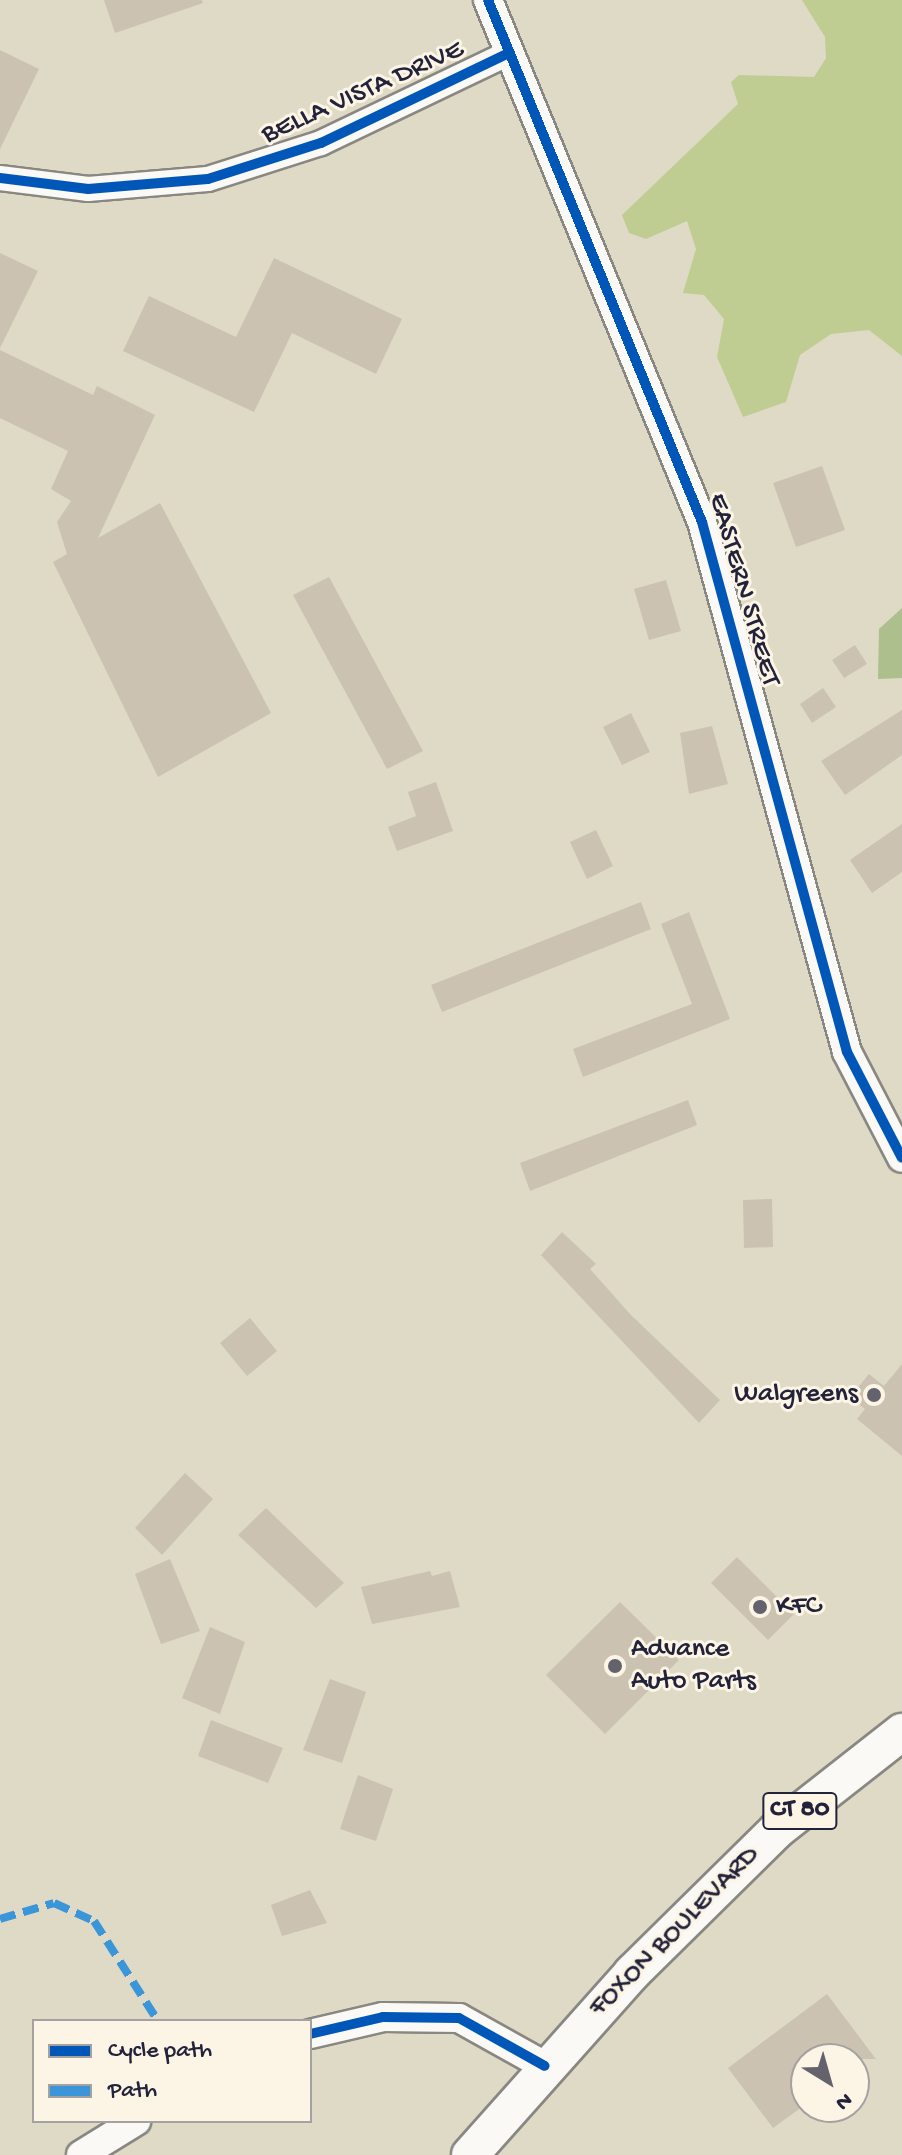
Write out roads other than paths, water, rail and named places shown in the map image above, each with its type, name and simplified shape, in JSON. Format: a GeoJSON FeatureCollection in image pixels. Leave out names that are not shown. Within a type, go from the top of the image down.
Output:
{"type":"FeatureCollection","features":[{"type":"Feature","properties":{"kind":"main road","name":"FOXON BOULEVARD"},"geometry":{"type":"LineString","coordinates":[[470,2155],[545,2066],[777,1830],[902,1732]]}},
{"type":"Feature","properties":{"kind":"street","name":"EASTERN STREET"},"geometry":{"type":"LineString","coordinates":[[488,0],[507,54],[702,522],[847,1052],[902,1158]]}},
{"type":"Feature","properties":{"kind":"street","name":"BELLA VISTA DRIVE"},"geometry":{"type":"LineString","coordinates":[[0,178],[88,189],[208,179],[321,143],[507,54]]}},
{"type":"Feature","properties":{"kind":"street"},"geometry":{"type":"LineString","coordinates":[[312,2034],[383,2017],[459,2018],[545,2066]]}},
{"type":"Feature","properties":{"kind":"street"},"geometry":{"type":"LineString","coordinates":[[81,2155],[133,2123]]}},
{"type":"Feature","properties":{"kind":"place","name":"Walgreens"},"geometry":{"type":"Point","coordinates":[874,1395]}},
{"type":"Feature","properties":{"kind":"place","name":"KFC"},"geometry":{"type":"Point","coordinates":[760,1607]}},
{"type":"Feature","properties":{"kind":"place","name":"Advance Auto Parts"},"geometry":{"type":"Point","coordinates":[615,1666]}}]}
